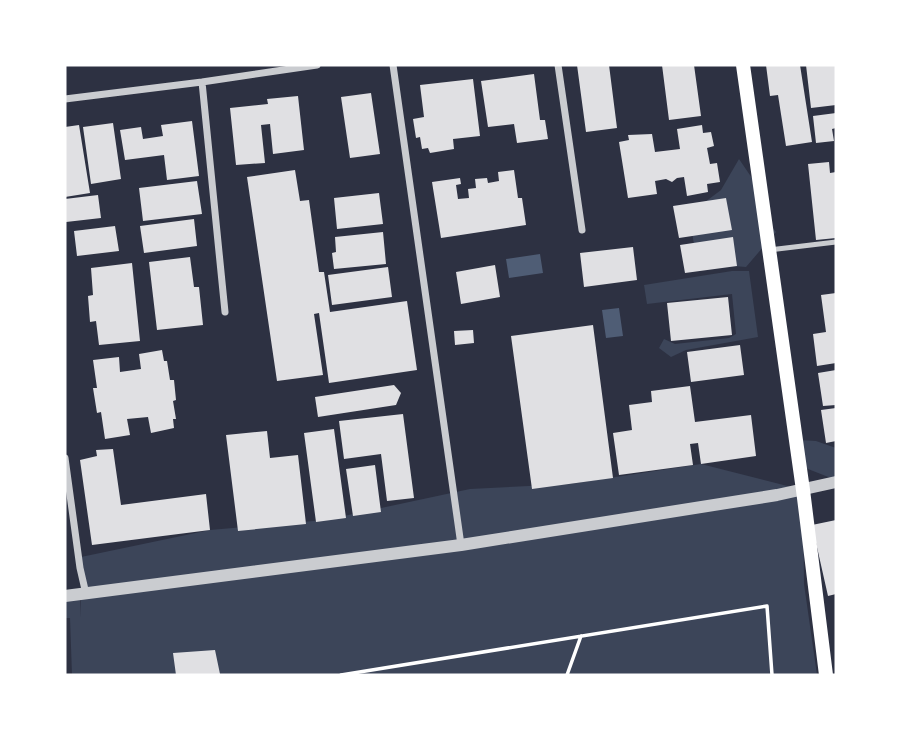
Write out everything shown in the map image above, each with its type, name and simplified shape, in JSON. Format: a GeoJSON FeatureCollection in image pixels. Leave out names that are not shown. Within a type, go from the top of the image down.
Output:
{"type":"FeatureCollection","features":[{"type":"Feature","properties":{"kind":"main road"},"geometry":{"type":"LineString","coordinates":[[743,65],[803,490],[826,675]]}},
{"type":"Feature","properties":{"kind":"street"},"geometry":{"type":"LineString","coordinates":[[65,99],[317,65]]}},
{"type":"Feature","properties":{"kind":"street"},"geometry":{"type":"LineString","coordinates":[[393,65],[461,545]]}},
{"type":"Feature","properties":{"kind":"street"},"geometry":{"type":"LineString","coordinates":[[558,65],[582,230]]}},
{"type":"Feature","properties":{"kind":"street"},"geometry":{"type":"LineString","coordinates":[[202,82],[225,312]]}},
{"type":"Feature","properties":{"kind":"street"},"geometry":{"type":"LineString","coordinates":[[65,458],[86,594]]}},
{"type":"Feature","properties":{"kind":"street"},"geometry":{"type":"LineString","coordinates":[[65,596],[461,545],[803,490],[836,482]]}},
{"type":"Feature","properties":{"kind":"lane"},"geometry":{"type":"LineString","coordinates":[[769,250],[836,242]]}},
{"type":"Feature","properties":{"kind":"path"},"geometry":{"type":"LineString","coordinates":[[341,675],[766,606],[772,675]]}},
{"type":"Feature","properties":{"kind":"path"},"geometry":{"type":"LineString","coordinates":[[567,675],[581,636]]}},
{"type":"Feature","properties":{"kind":"shaded area"},"geometry":{"type":"Polygon","coordinates":[[[739,159],[756,184],[760,213],[776,232],[746,267],[697,263],[689,214],[721,190],[739,159]]]}},
{"type":"Feature","properties":{"kind":"shaded area"},"geometry":{"type":"Polygon","coordinates":[[[540,254],[543,273],[509,278],[506,259],[540,254]]]}},
{"type":"Feature","properties":{"kind":"shaded area"},"geometry":{"type":"Polygon","coordinates":[[[732,271],[749,271],[758,337],[686,350],[671,357],[659,348],[664,339],[675,344],[729,338],[736,334],[732,294],[647,304],[644,285],[732,271]]]}},
{"type":"Feature","properties":{"kind":"shaded area"},"geometry":{"type":"Polygon","coordinates":[[[619,308],[623,336],[606,338],[602,310],[619,308]]]}},
{"type":"Feature","properties":{"kind":"shaded area"},"geometry":{"type":"Polygon","coordinates":[[[800,440],[816,441],[836,448],[836,480],[803,467],[800,440]]]}},
{"type":"Feature","properties":{"kind":"shaded area"},"geometry":{"type":"Polygon","coordinates":[[[701,464],[803,490],[804,584],[817,675],[72,675],[70,618],[65,618],[65,596],[80,594],[81,618],[81,557],[210,530],[325,520],[470,489],[570,484],[701,464]]]}},
{"type":"Feature","properties":{"kind":"building"},"geometry":{"type":"Polygon","coordinates":[[[577,65],[609,65],[617,128],[586,132],[577,65]]]}},
{"type":"Feature","properties":{"kind":"building"},"geometry":{"type":"Polygon","coordinates":[[[662,65],[694,65],[701,116],[669,120],[662,65]]]}},
{"type":"Feature","properties":{"kind":"building"},"geometry":{"type":"Polygon","coordinates":[[[766,65],[800,65],[812,142],[786,146],[778,95],[770,96],[766,65]]]}},
{"type":"Feature","properties":{"kind":"building"},"geometry":{"type":"Polygon","coordinates":[[[806,65],[836,65],[836,105],[811,108],[806,65]]]}},
{"type":"Feature","properties":{"kind":"building"},"geometry":{"type":"Polygon","coordinates":[[[534,74],[540,120],[545,120],[548,139],[517,143],[514,124],[488,127],[481,81],[534,74]]]}},
{"type":"Feature","properties":{"kind":"building"},"geometry":{"type":"Polygon","coordinates":[[[473,79],[480,136],[453,139],[454,149],[430,153],[428,148],[422,149],[420,137],[416,138],[413,119],[424,117],[420,85],[473,79]]]}},
{"type":"Feature","properties":{"kind":"building"},"geometry":{"type":"Polygon","coordinates":[[[371,93],[380,154],[350,158],[341,97],[371,93]]]}},
{"type":"Feature","properties":{"kind":"building"},"geometry":{"type":"Polygon","coordinates":[[[298,96],[304,150],[273,154],[270,124],[261,125],[265,163],[236,165],[230,108],[268,104],[267,99],[298,96]]]}},
{"type":"Feature","properties":{"kind":"building"},"geometry":{"type":"Polygon","coordinates":[[[836,113],[836,128],[832,129],[834,141],[816,143],[813,116],[836,113]]]}},
{"type":"Feature","properties":{"kind":"building"},"geometry":{"type":"Polygon","coordinates":[[[192,121],[199,176],[167,180],[164,155],[125,160],[120,130],[141,127],[143,139],[163,136],[161,125],[192,121]]]}},
{"type":"Feature","properties":{"kind":"building"},"geometry":{"type":"Polygon","coordinates":[[[113,123],[121,179],[91,184],[83,127],[113,123]]]}},
{"type":"Feature","properties":{"kind":"building"},"geometry":{"type":"Polygon","coordinates":[[[79,125],[90,193],[65,197],[65,127],[79,125]]]}},
{"type":"Feature","properties":{"kind":"building"},"geometry":{"type":"Polygon","coordinates":[[[702,125],[703,133],[711,132],[714,146],[707,148],[710,164],[717,163],[720,182],[707,184],[708,192],[687,196],[684,177],[672,182],[666,179],[655,181],[657,194],[628,198],[619,142],[629,140],[628,135],[652,134],[655,152],[680,149],[677,129],[702,125]]]}},
{"type":"Feature","properties":{"kind":"building"},"geometry":{"type":"Polygon","coordinates":[[[829,162],[830,173],[836,172],[836,238],[816,240],[808,164],[829,162]]]}},
{"type":"Feature","properties":{"kind":"building"},"geometry":{"type":"Polygon","coordinates":[[[295,170],[300,201],[309,200],[319,272],[324,272],[330,312],[407,301],[417,370],[329,383],[319,313],[314,314],[323,375],[277,381],[247,177],[295,170]]]}},
{"type":"Feature","properties":{"kind":"building"},"geometry":{"type":"Polygon","coordinates":[[[514,170],[526,225],[441,238],[432,182],[460,178],[461,184],[456,185],[458,199],[469,198],[468,189],[476,188],[475,179],[487,178],[488,183],[499,181],[498,172],[514,170]]]}},
{"type":"Feature","properties":{"kind":"building"},"geometry":{"type":"Polygon","coordinates":[[[197,181],[202,214],[143,221],[139,188],[197,181]]]}},
{"type":"Feature","properties":{"kind":"building"},"geometry":{"type":"Polygon","coordinates":[[[379,193],[383,224],[337,229],[334,198],[379,193]]]}},
{"type":"Feature","properties":{"kind":"building"},"geometry":{"type":"Polygon","coordinates":[[[98,195],[101,218],[66,222],[65,199],[98,195]]]}},
{"type":"Feature","properties":{"kind":"building"},"geometry":{"type":"Polygon","coordinates":[[[726,198],[732,230],[679,238],[673,206],[726,198]]]}},
{"type":"Feature","properties":{"kind":"building"},"geometry":{"type":"Polygon","coordinates":[[[194,219],[197,246],[144,253],[140,226],[194,219]]]}},
{"type":"Feature","properties":{"kind":"building"},"geometry":{"type":"Polygon","coordinates":[[[115,226],[119,251],[77,256],[74,231],[115,226]]]}},
{"type":"Feature","properties":{"kind":"building"},"geometry":{"type":"Polygon","coordinates":[[[383,232],[386,264],[334,269],[332,253],[336,252],[335,237],[383,232]]]}},
{"type":"Feature","properties":{"kind":"building"},"geometry":{"type":"Polygon","coordinates":[[[733,237],[737,266],[685,273],[680,245],[733,237]]]}},
{"type":"Feature","properties":{"kind":"building"},"geometry":{"type":"Polygon","coordinates":[[[633,247],[637,280],[584,287],[580,253],[633,247]]]}},
{"type":"Feature","properties":{"kind":"building"},"geometry":{"type":"Polygon","coordinates":[[[190,257],[194,287],[199,287],[203,325],[157,330],[149,262],[190,257]]]}},
{"type":"Feature","properties":{"kind":"building"},"geometry":{"type":"Polygon","coordinates":[[[132,263],[140,341],[99,345],[96,321],[90,322],[88,296],[93,295],[91,268],[132,263]]]}},
{"type":"Feature","properties":{"kind":"building"},"geometry":{"type":"Polygon","coordinates":[[[495,265],[500,297],[461,304],[456,272],[495,265]]]}},
{"type":"Feature","properties":{"kind":"building"},"geometry":{"type":"Polygon","coordinates":[[[388,267],[392,297],[332,305],[328,275],[388,267]]]}},
{"type":"Feature","properties":{"kind":"building"},"geometry":{"type":"Polygon","coordinates":[[[836,293],[836,363],[817,366],[813,334],[826,332],[821,295],[836,293]]]}},
{"type":"Feature","properties":{"kind":"building"},"geometry":{"type":"Polygon","coordinates":[[[728,297],[732,335],[671,341],[667,303],[728,297]]]}},
{"type":"Feature","properties":{"kind":"building"},"geometry":{"type":"Polygon","coordinates":[[[593,325],[613,478],[532,489],[511,336],[593,325]]]}},
{"type":"Feature","properties":{"kind":"building"},"geometry":{"type":"Polygon","coordinates":[[[473,330],[474,343],[455,345],[454,331],[473,330]]]}},
{"type":"Feature","properties":{"kind":"building"},"geometry":{"type":"Polygon","coordinates":[[[740,345],[744,375],[691,382],[687,352],[740,345]]]}},
{"type":"Feature","properties":{"kind":"building"},"geometry":{"type":"Polygon","coordinates":[[[162,350],[170,380],[174,380],[174,428],[151,433],[148,417],[127,419],[130,435],[105,439],[101,412],[97,413],[93,388],[97,388],[93,360],[119,357],[120,372],[141,369],[139,354],[162,350]]]}},
{"type":"Feature","properties":{"kind":"building"},"geometry":{"type":"Polygon","coordinates":[[[836,370],[836,405],[823,406],[818,373],[836,370]]]}},
{"type":"Feature","properties":{"kind":"building"},"geometry":{"type":"Polygon","coordinates":[[[394,385],[401,393],[396,405],[318,417],[315,397],[394,385]]]}},
{"type":"Feature","properties":{"kind":"building"},"geometry":{"type":"Polygon","coordinates":[[[690,386],[695,422],[751,415],[756,456],[701,464],[698,443],[690,444],[693,465],[619,475],[613,433],[632,430],[629,405],[652,402],[651,391],[690,386]]]}},
{"type":"Feature","properties":{"kind":"building"},"geometry":{"type":"Polygon","coordinates":[[[836,408],[836,441],[826,443],[821,410],[836,408]]]}},
{"type":"Feature","properties":{"kind":"building"},"geometry":{"type":"Polygon","coordinates":[[[403,414],[414,498],[387,501],[381,454],[344,459],[339,421],[403,414]]]}},
{"type":"Feature","properties":{"kind":"building"},"geometry":{"type":"Polygon","coordinates":[[[334,429],[346,518],[316,522],[304,433],[334,429]]]}},
{"type":"Feature","properties":{"kind":"building"},"geometry":{"type":"Polygon","coordinates":[[[267,431],[270,458],[298,455],[306,524],[238,531],[226,435],[267,431]]]}},
{"type":"Feature","properties":{"kind":"building"},"geometry":{"type":"Polygon","coordinates":[[[113,449],[121,505],[206,494],[210,530],[92,545],[80,460],[97,456],[96,450],[113,449]]]}},
{"type":"Feature","properties":{"kind":"building"},"geometry":{"type":"Polygon","coordinates":[[[375,465],[381,512],[353,516],[346,469],[375,465]]]}},
{"type":"Feature","properties":{"kind":"building"},"geometry":{"type":"Polygon","coordinates":[[[836,520],[836,594],[828,596],[812,525],[836,520]]]}},
{"type":"Feature","properties":{"kind":"building"},"geometry":{"type":"Polygon","coordinates":[[[215,650],[220,674],[176,675],[173,653],[215,650]]]}}]}
